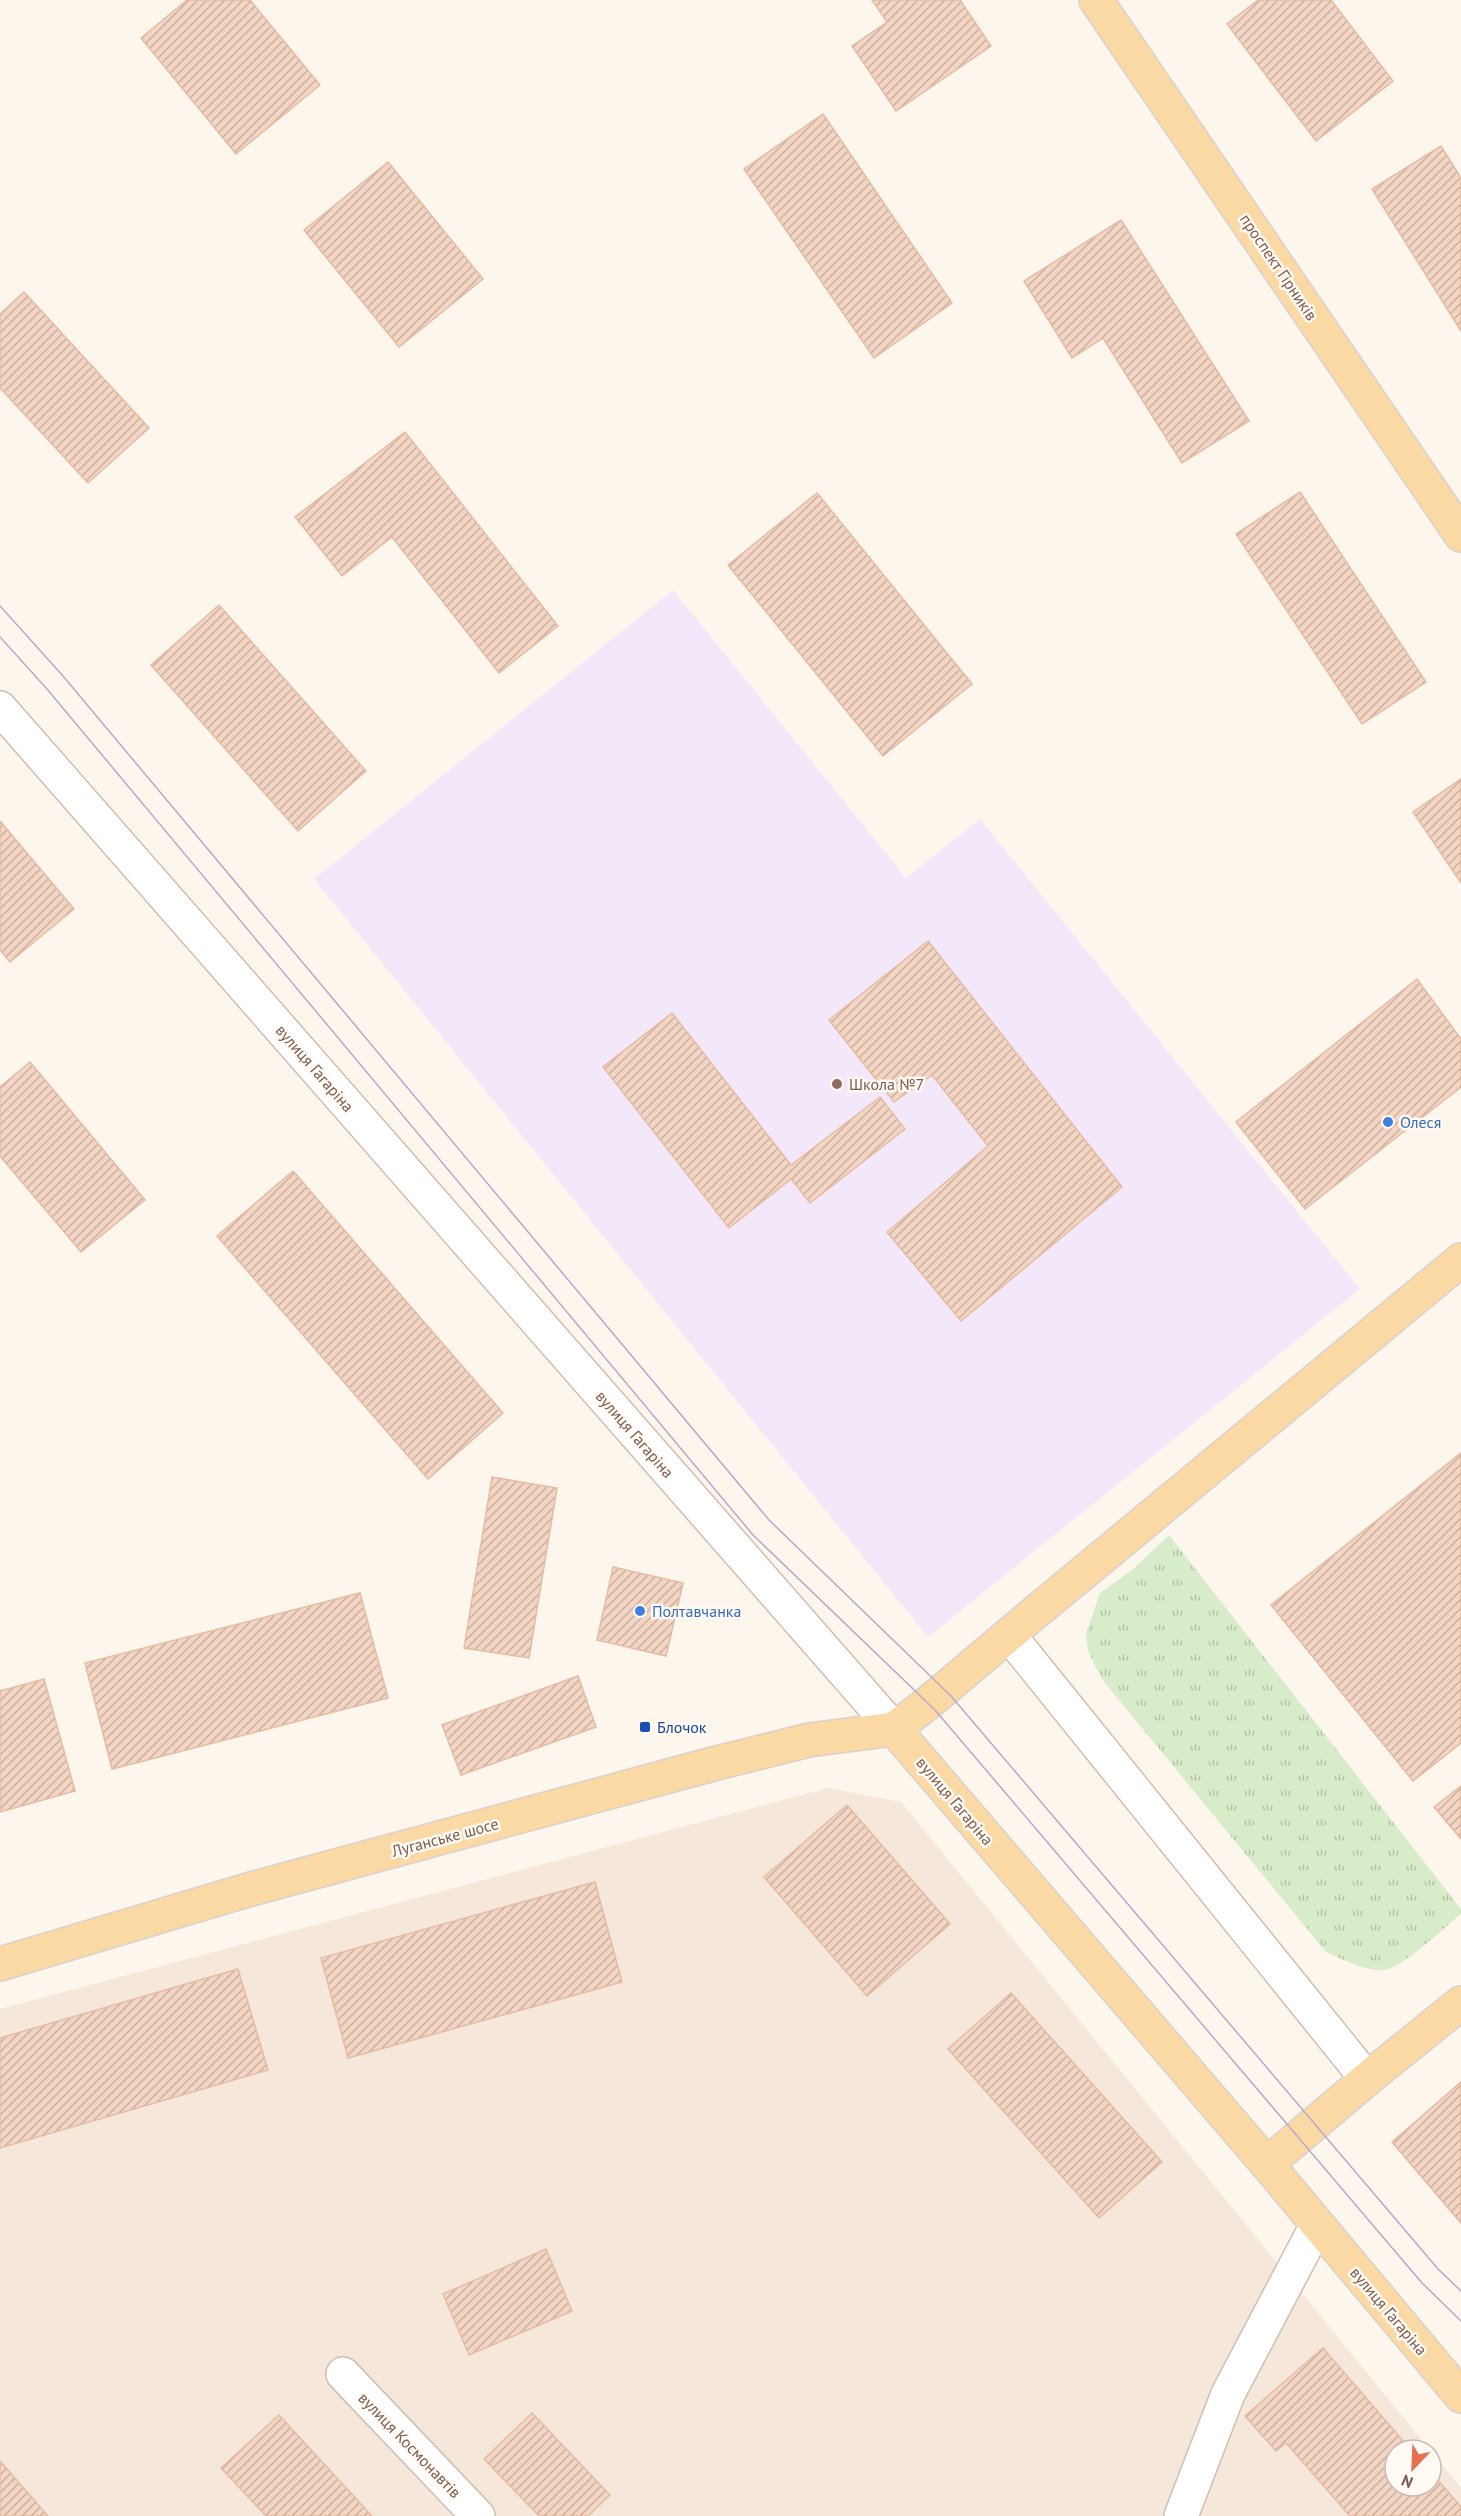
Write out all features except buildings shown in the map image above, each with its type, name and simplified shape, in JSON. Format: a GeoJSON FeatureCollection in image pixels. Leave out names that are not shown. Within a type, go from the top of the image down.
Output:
{"type":"FeatureCollection","features":[{"type":"Feature","properties":{"kind":"main road","name":"проспект Гірників"},"geometry":{"type":"LineString","coordinates":[[1104,3],[1461,535]]}},
{"type":"Feature","properties":{"kind":"main road"},"geometry":{"type":"LineString","coordinates":[[894,1730],[1457,1271]]}},
{"type":"Feature","properties":{"kind":"main road","name":"Луганське шосе"},"geometry":{"type":"LineString","coordinates":[[0,1964],[251,1889],[713,1764],[809,1740],[894,1730]]}},
{"type":"Feature","properties":{"kind":"main road","name":"вулиця Гагаріна"},"geometry":{"type":"LineString","coordinates":[[894,1730],[1267,2164],[1461,2396]]}},
{"type":"Feature","properties":{"kind":"main road"},"geometry":{"type":"LineString","coordinates":[[1267,2164],[1461,2003]]}},
{"type":"Feature","properties":{"kind":"street","name":"вулиця Гагаріна"},"geometry":{"type":"LineString","coordinates":[[0,708],[894,1730]]}},
{"type":"Feature","properties":{"kind":"street"},"geometry":{"type":"LineString","coordinates":[[1009,1635],[1367,2079]]}},
{"type":"Feature","properties":{"kind":"street"},"geometry":{"type":"LineString","coordinates":[[1181,2516],[1228,2394],[1317,2225]]}},
{"type":"Feature","properties":{"kind":"street","name":"вулиця Космонавтів"},"geometry":{"type":"LineString","coordinates":[[343,2374],[478,2516]]}},
{"type":"Feature","properties":{"kind":"shaded area","name":"Школа №7"},"geometry":{"type":"Polygon","coordinates":[[[673,590],[906,878],[980,819],[1360,1289],[928,1637],[314,879],[673,590]]]}},
{"type":"Feature","properties":{"kind":"shaded area"},"geometry":{"type":"Polygon","coordinates":[[[828,1788],[901,1802],[1420,2438],[1383,2438],[1383,2498],[1443,2498],[1443,2466],[1461,2488],[1461,2516],[0,2516],[0,2009],[828,1788]]]}},
{"type":"Feature","properties":{"kind":"green space"},"geometry":{"type":"Polygon","coordinates":[[[1169,1535],[1461,1909],[1461,1914],[1434,1937],[1411,1956],[1391,1968],[1368,1969],[1326,1952],[1101,1678],[1088,1651],[1086,1634],[1100,1593],[1132,1570],[1169,1535]]]}},
{"type":"Feature","properties":{"kind":"tram line"},"geometry":{"type":"LineString","coordinates":[[0,606],[63,676],[769,1520],[951,1696],[1438,2269],[1461,2291]]}},
{"type":"Feature","properties":{"kind":"tram line"},"geometry":{"type":"LineString","coordinates":[[0,637],[47,689],[753,1535],[935,1710],[1422,2283],[1461,2321]]}},
{"type":"Feature","properties":{"kind":"place","name":"Школа №7"},"geometry":{"type":"Point","coordinates":[837,1084]}},
{"type":"Feature","properties":{"kind":"place","name":"Олеся"},"geometry":{"type":"Point","coordinates":[1388,1122]}},
{"type":"Feature","properties":{"kind":"place","name":"Полтавчанка"},"geometry":{"type":"Point","coordinates":[640,1611]}},
{"type":"Feature","properties":{"kind":"place","name":"Блочок"},"geometry":{"type":"Point","coordinates":[645,1727]}}]}
